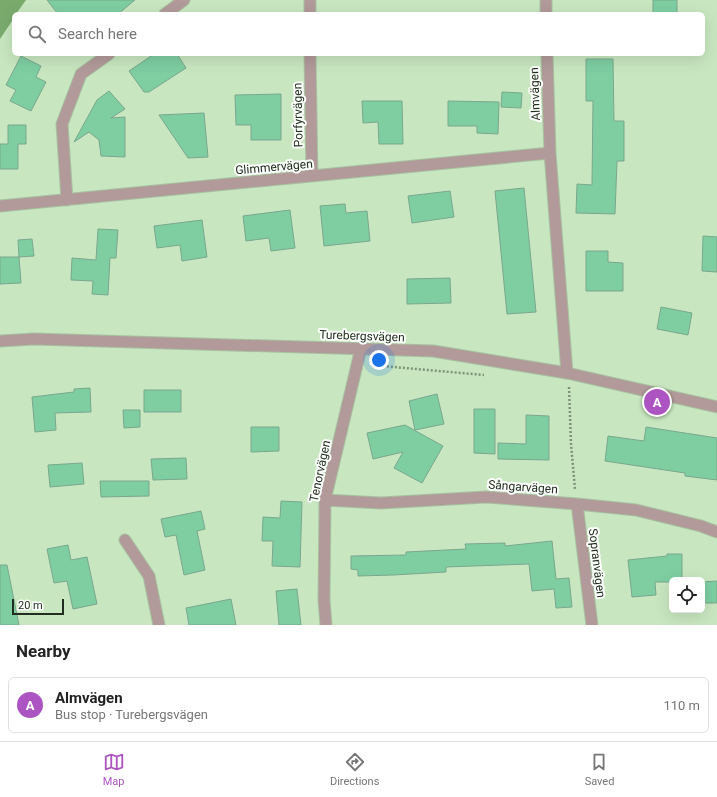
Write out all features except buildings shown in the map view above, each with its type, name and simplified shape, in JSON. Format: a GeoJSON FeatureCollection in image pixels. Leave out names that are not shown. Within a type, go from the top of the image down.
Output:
{"type":"FeatureCollection","features":[{"type":"Feature","properties":{"kind":"street"},"geometry":{"type":"LineString","coordinates":[[168,12],[184,0]]}},
{"type":"Feature","properties":{"kind":"street"},"geometry":{"type":"LineString","coordinates":[[310,0],[310,12]]}},
{"type":"Feature","properties":{"kind":"street"},"geometry":{"type":"LineString","coordinates":[[546,0],[546,12]]}},
{"type":"Feature","properties":{"kind":"street"},"geometry":{"type":"LineString","coordinates":[[67,200],[62,124],[82,74],[106,56]]}},
{"type":"Feature","properties":{"kind":"street","name":"Porfyrvägen"},"geometry":{"type":"LineString","coordinates":[[310,56],[312,176]]}},
{"type":"Feature","properties":{"kind":"street","name":"Almvägen"},"geometry":{"type":"LineString","coordinates":[[547,56],[550,154],[567,373]]}},
{"type":"Feature","properties":{"kind":"street","name":"Glimmervägen"},"geometry":{"type":"LineString","coordinates":[[0,206],[550,154]]}},
{"type":"Feature","properties":{"kind":"street","name":"Turebergsvägen"},"geometry":{"type":"LineString","coordinates":[[0,341],[34,338],[432,351],[567,373],[717,407]]}},
{"type":"Feature","properties":{"kind":"street","name":"Tenorvägen"},"geometry":{"type":"LineString","coordinates":[[326,625],[324,600],[325,500],[361,348]]}},
{"type":"Feature","properties":{"kind":"street","name":"Sångarvägen"},"geometry":{"type":"LineString","coordinates":[[325,500],[381,503],[486,497],[577,504],[636,510],[701,526],[717,532]]}},
{"type":"Feature","properties":{"kind":"street","name":"Sopranvägen"},"geometry":{"type":"LineString","coordinates":[[577,504],[592,625]]}},
{"type":"Feature","properties":{"kind":"street"},"geometry":{"type":"LineString","coordinates":[[125,540],[149,576],[159,625]]}},
{"type":"Feature","properties":{"kind":"path"},"geometry":{"type":"LineString","coordinates":[[569,386],[571,444],[577,504]]}},
{"type":"Feature","properties":{"kind":"green space"},"geometry":{"type":"Polygon","coordinates":[[[0,0],[26,0],[17,12],[12,12],[12,21],[0,39],[0,0]]]}},
{"type":"Feature","properties":{"kind":"place","name":"Almvägen"},"geometry":{"type":"Point","coordinates":[657,402]}}]}
